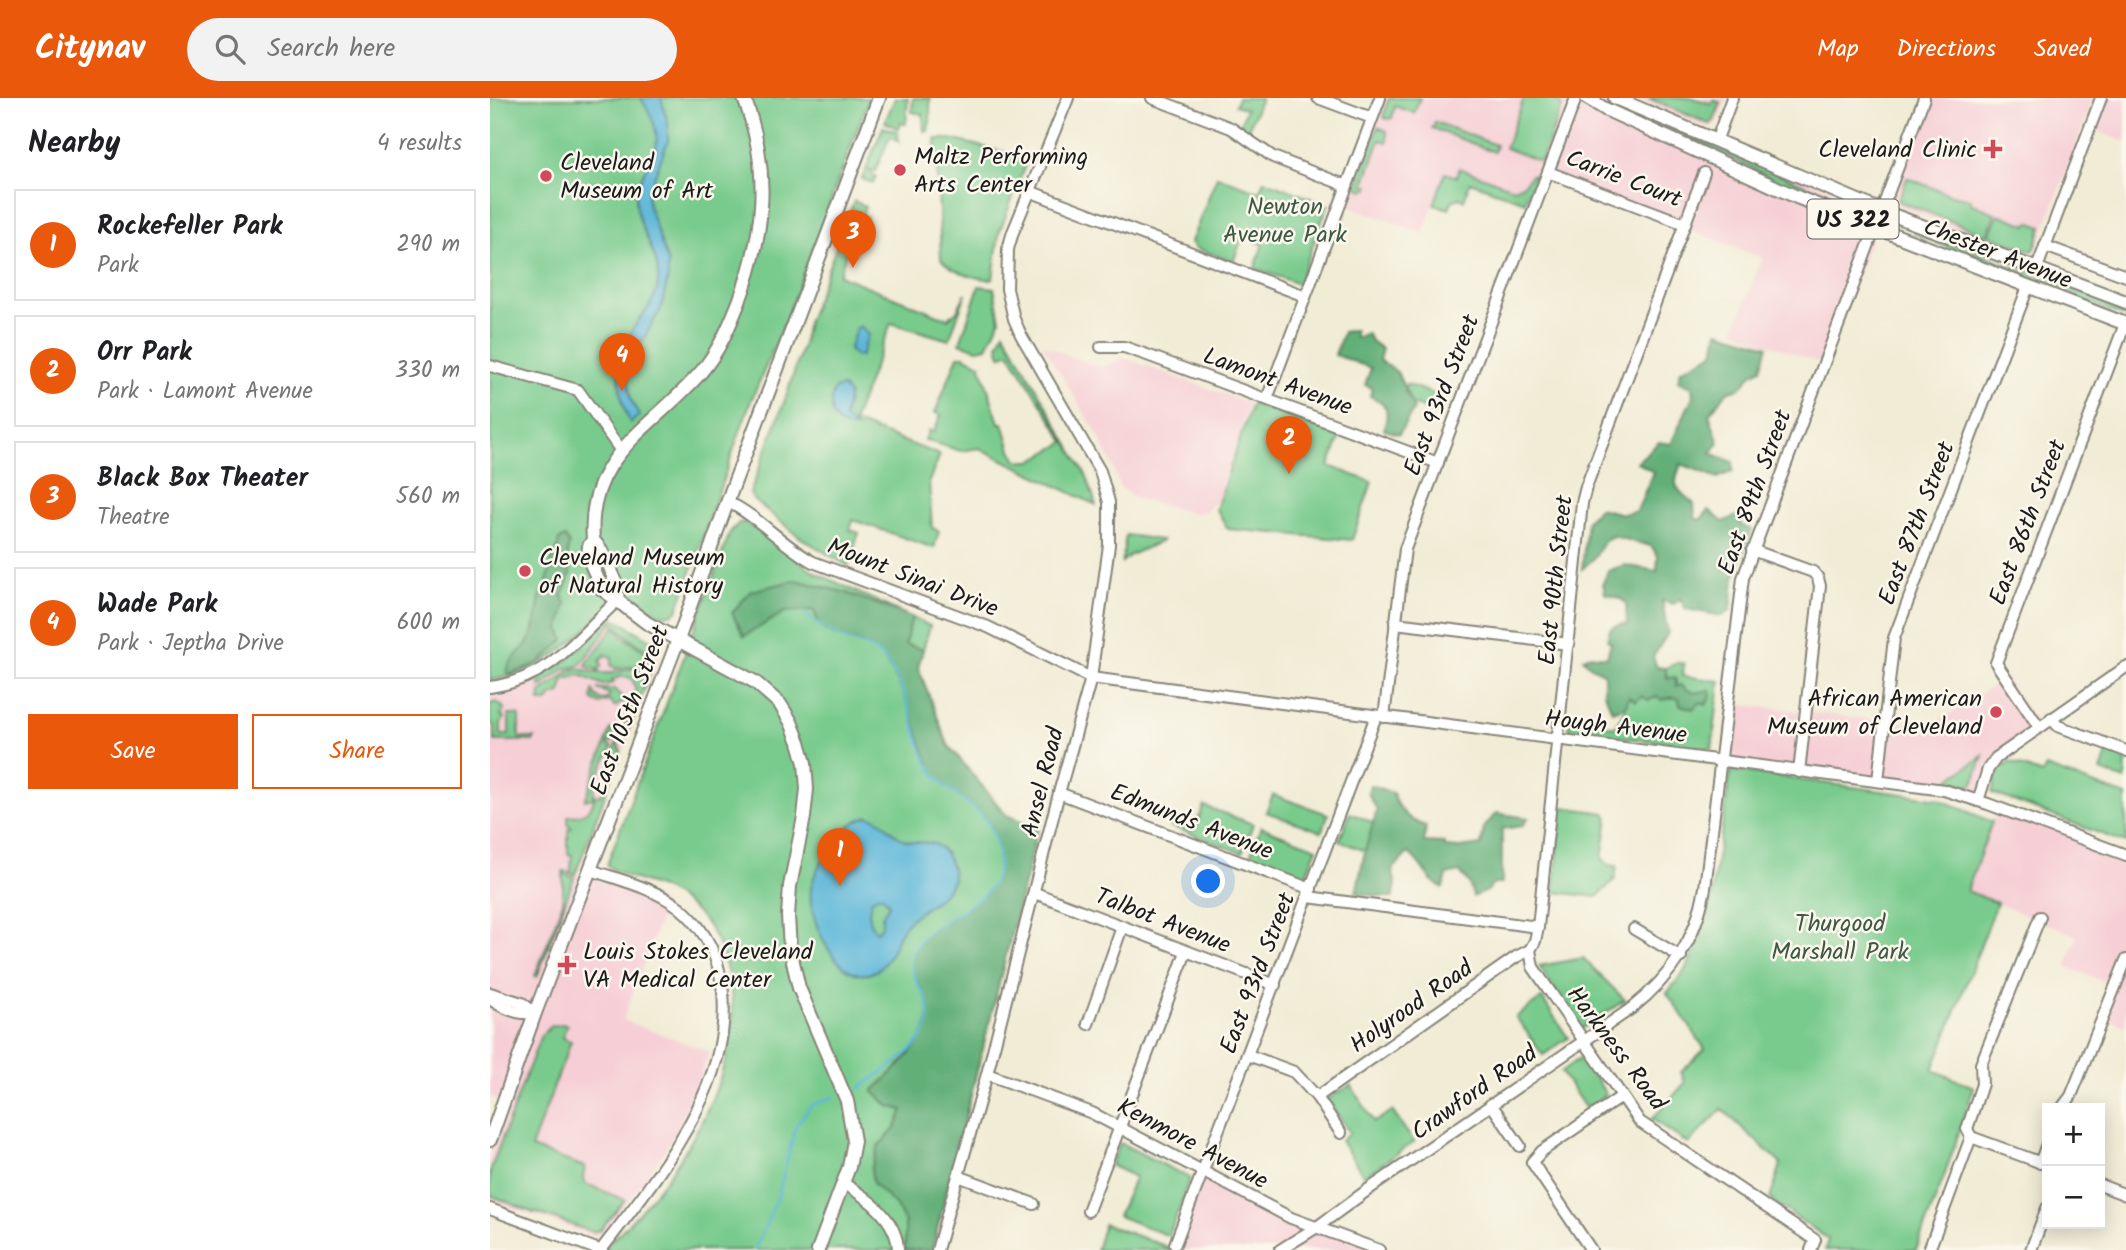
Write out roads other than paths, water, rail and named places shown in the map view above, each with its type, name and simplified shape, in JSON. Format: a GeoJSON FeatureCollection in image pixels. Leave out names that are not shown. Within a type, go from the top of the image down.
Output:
{"type":"FeatureCollection","features":[{"type":"Feature","properties":{"kind":"main road"},"geometry":{"type":"LineString","coordinates":[[744,98],[760,161],[763,196],[757,245],[745,285],[712,359],[687,388],[612,461],[597,490],[592,517],[593,540],[587,551],[601,589],[647,623],[739,672],[767,692],[786,713],[799,742],[806,775],[806,803],[790,886],[789,941],[799,988],[842,1085],[850,1111],[853,1150],[818,1250]]}},
{"type":"Feature","properties":{"kind":"main road","name":"East 105th Street"},"geometry":{"type":"LineString","coordinates":[[490,1140],[535,1013],[678,640],[879,98]]}},
{"type":"Feature","properties":{"kind":"main road","name":"Chester Avenue"},"geometry":{"type":"LineString","coordinates":[[1587,98],[1605,109],[1799,198],[2126,324]]}},
{"type":"Feature","properties":{"kind":"main road","name":"Chester Avenue"},"geometry":{"type":"LineString","coordinates":[[1615,98],[1882,211],[2126,302]]}},
{"type":"Feature","properties":{"kind":"street","name":"Ansel Road"},"geometry":{"type":"LineString","coordinates":[[937,1250],[987,1074],[1091,678],[1109,545],[1110,513],[1107,491],[1091,454],[1021,335],[1007,289],[1007,261],[1013,233],[1068,98]]}},
{"type":"Feature","properties":{"kind":"street"},"geometry":{"type":"LineString","coordinates":[[1152,98],[1238,131],[1273,157],[1347,186]]}},
{"type":"Feature","properties":{"kind":"street"},"geometry":{"type":"LineString","coordinates":[[1318,98],[1372,118]]}},
{"type":"Feature","properties":{"kind":"street"},"geometry":{"type":"LineString","coordinates":[[1267,399],[1380,98]]}},
{"type":"Feature","properties":{"kind":"street","name":"East 93rd Street"},"geometry":{"type":"LineString","coordinates":[[1175,1244],[1309,893],[1380,716],[1405,549],[1576,98]]}},
{"type":"Feature","properties":{"kind":"street"},"geometry":{"type":"LineString","coordinates":[[1717,139],[1732,98]]}},
{"type":"Feature","properties":{"kind":"street","name":"East 89th Street"},"geometry":{"type":"LineString","coordinates":[[1681,957],[1691,938],[1703,898],[1743,578],[1924,98]]}},
{"type":"Feature","properties":{"kind":"street"},"geometry":{"type":"LineString","coordinates":[[2037,268],[2101,98]]}},
{"type":"Feature","properties":{"kind":"street","name":"Carrie Court"},"geometry":{"type":"LineString","coordinates":[[1548,172],[1685,223]]}},
{"type":"Feature","properties":{"kind":"street","name":"East 90th Street"},"geometry":{"type":"LineString","coordinates":[[1538,927],[1582,503],[1704,173]]}},
{"type":"Feature","properties":{"kind":"street"},"geometry":{"type":"LineString","coordinates":[[1030,191],[1305,296]]}},
{"type":"Feature","properties":{"kind":"street"},"geometry":{"type":"LineString","coordinates":[[2045,246],[2126,276]]}},
{"type":"Feature","properties":{"kind":"street","name":"East 87th Street"},"geometry":{"type":"LineString","coordinates":[[1878,782],[1894,638],[2028,287]]}},
{"type":"Feature","properties":{"kind":"street","name":"East 86th Street"},"geometry":{"type":"LineString","coordinates":[[2039,727],[1996,663],[2126,324]]}},
{"type":"Feature","properties":{"kind":"street","name":"Lamont Avenue"},"geometry":{"type":"LineString","coordinates":[[1101,347],[1125,347],[1438,463]]}},
{"type":"Feature","properties":{"kind":"street"},"geometry":{"type":"LineString","coordinates":[[490,366],[578,390],[621,451]]}},
{"type":"Feature","properties":{"kind":"street","name":"Mount Sinai Drive"},"geometry":{"type":"LineString","coordinates":[[728,502],[746,511],[789,547],[813,562],[988,627],[1091,678]]}},
{"type":"Feature","properties":{"kind":"street"},"geometry":{"type":"LineString","coordinates":[[1752,550],[1813,572],[1821,586],[1799,772]]}},
{"type":"Feature","properties":{"kind":"street"},"geometry":{"type":"LineString","coordinates":[[490,687],[523,680],[546,667],[573,646],[618,600]]}},
{"type":"Feature","properties":{"kind":"street"},"geometry":{"type":"LineString","coordinates":[[1395,623],[1569,644]]}},
{"type":"Feature","properties":{"kind":"street"},"geometry":{"type":"LineString","coordinates":[[1979,801],[1991,763],[2126,667]]}},
{"type":"Feature","properties":{"kind":"street","name":"Hough Avenue"},"geometry":{"type":"LineString","coordinates":[[1091,678],[1944,790],[2126,855]]}},
{"type":"Feature","properties":{"kind":"street"},"geometry":{"type":"LineString","coordinates":[[2051,718],[2058,726],[2126,751]]}},
{"type":"Feature","properties":{"kind":"street","name":"Edmunds Avenue"},"geometry":{"type":"LineString","coordinates":[[1059,793],[1309,893],[1538,927]]}},
{"type":"Feature","properties":{"kind":"street"},"geometry":{"type":"LineString","coordinates":[[490,1209],[600,1250],[672,1152],[694,1116],[718,1051],[724,1022],[724,1002],[715,957],[704,934],[689,916],[668,899],[591,870]]}},
{"type":"Feature","properties":{"kind":"street","name":"Talbot Avenue"},"geometry":{"type":"LineString","coordinates":[[1035,893],[1275,985]]}},
{"type":"Feature","properties":{"kind":"street"},"geometry":{"type":"LineString","coordinates":[[2040,916],[1981,1064],[1982,1084],[1967,1129],[1971,1137],[2042,1163]]}},
{"type":"Feature","properties":{"kind":"street"},"geometry":{"type":"LineString","coordinates":[[1088,1024],[1122,927]]}},
{"type":"Feature","properties":{"kind":"street"},"geometry":{"type":"LineString","coordinates":[[1530,950],[1538,927]]}},
{"type":"Feature","properties":{"kind":"street"},"geometry":{"type":"LineString","coordinates":[[1634,929],[1681,957]]}},
{"type":"Feature","properties":{"kind":"street","name":"Harkness Road"},"geometry":{"type":"LineString","coordinates":[[1530,950],[1533,967],[1640,1122],[1813,1245]]}},
{"type":"Feature","properties":{"kind":"street","name":"Holyrood Road"},"geometry":{"type":"LineString","coordinates":[[1317,1097],[1516,957],[1530,950]]}},
{"type":"Feature","properties":{"kind":"street"},"geometry":{"type":"LineString","coordinates":[[1088,1211],[1186,952]]}},
{"type":"Feature","properties":{"kind":"street","name":"Crawford Road"},"geometry":{"type":"LineString","coordinates":[[1280,1250],[1317,1227],[1647,996],[1681,957]]}},
{"type":"Feature","properties":{"kind":"street"},"geometry":{"type":"LineString","coordinates":[[2066,1103],[2071,1096],[2126,960]]}},
{"type":"Feature","properties":{"kind":"street"},"geometry":{"type":"LineString","coordinates":[[490,993],[522,1003],[535,1013]]}},
{"type":"Feature","properties":{"kind":"street"},"geometry":{"type":"LineString","coordinates":[[490,999],[518,1013],[535,1013]]}},
{"type":"Feature","properties":{"kind":"street"},"geometry":{"type":"LineString","coordinates":[[1248,1055],[1294,1072],[1317,1097],[1341,1133]]}},
{"type":"Feature","properties":{"kind":"street","name":"Kenmore Avenue"},"geometry":{"type":"LineString","coordinates":[[987,1074],[1092,1113],[1291,1218],[1379,1250]]}},
{"type":"Feature","properties":{"kind":"street"},"geometry":{"type":"LineString","coordinates":[[1591,1250],[1532,1162],[1542,1151],[1622,1096]]}},
{"type":"Feature","properties":{"kind":"street"},"geometry":{"type":"LineString","coordinates":[[1491,1104],[1520,1146]]}},
{"type":"Feature","properties":{"kind":"street"},"geometry":{"type":"LineString","coordinates":[[1929,1250],[1971,1137]]}},
{"type":"Feature","properties":{"kind":"street"},"geometry":{"type":"LineString","coordinates":[[958,1176],[1034,1204]]}},
{"type":"Feature","properties":{"kind":"street"},"geometry":{"type":"LineString","coordinates":[[843,1183],[884,1215],[895,1234],[898,1250]]}},
{"type":"Feature","properties":{"kind":"street"},"geometry":{"type":"LineString","coordinates":[[2105,1187],[2126,1195]]}},
{"type":"Feature","properties":{"kind":"street"},"geometry":{"type":"LineString","coordinates":[[2031,1250],[2042,1221]]}},
{"type":"Feature","properties":{"kind":"water"},"geometry":{"type":"Polygon","coordinates":[[[641,98],[661,98],[668,123],[668,141],[647,196],[668,263],[668,278],[661,309],[630,361],[628,382],[631,399],[639,416],[630,423],[619,382],[622,355],[633,330],[654,297],[658,277],[654,254],[637,209],[638,188],[654,154],[657,137],[650,114],[641,98]]]}},
{"type":"Feature","properties":{"kind":"water"},"geometry":{"type":"Polygon","coordinates":[[[861,326],[868,335],[861,356],[856,356],[849,350],[856,329],[861,326]]]}},
{"type":"Feature","properties":{"kind":"water"},"geometry":{"type":"Polygon","coordinates":[[[842,387],[849,394],[844,418],[857,428],[841,424],[833,416],[831,404],[834,389],[842,387]]]}},
{"type":"Feature","properties":{"kind":"water"},"geometry":{"type":"Polygon","coordinates":[[[868,816],[878,819],[907,841],[931,843],[941,848],[948,857],[953,879],[943,894],[904,926],[881,967],[862,974],[850,971],[828,948],[814,916],[811,889],[824,858],[846,830],[868,816]],[[883,896],[872,899],[870,908],[869,921],[877,931],[882,926],[882,916],[889,904],[883,896]]]}},
{"type":"Feature","properties":{"kind":"waterway"},"geometry":{"type":"LineString","coordinates":[[804,614],[835,635],[875,651],[890,666],[904,693],[931,769],[948,788],[985,820],[992,830],[999,862],[991,886],[981,897],[930,931],[913,953],[913,974],[929,1009],[928,1023],[922,1037],[899,1060],[860,1088]]}},
{"type":"Feature","properties":{"kind":"waterway"},"geometry":{"type":"LineString","coordinates":[[755,1250],[778,1196],[796,1125],[812,1105],[834,1097]]}},
{"type":"Feature","properties":{"kind":"place","name":"Cleveland Clinic"},"geometry":{"type":"Point","coordinates":[1993,149]}},
{"type":"Feature","properties":{"kind":"place","name":"Maltz Performing Arts Center"},"geometry":{"type":"Point","coordinates":[900,170]}},
{"type":"Feature","properties":{"kind":"place","name":"Cleveland Museum of Art"},"geometry":{"type":"Point","coordinates":[546,176]}},
{"type":"Feature","properties":{"kind":"place","name":"Black Box Theater"},"geometry":{"type":"Point","coordinates":[853,268]}},
{"type":"Feature","properties":{"kind":"place","name":"Wade Park"},"geometry":{"type":"Point","coordinates":[622,391]}},
{"type":"Feature","properties":{"kind":"place","name":"Orr Park"},"geometry":{"type":"Point","coordinates":[1289,474]}},
{"type":"Feature","properties":{"kind":"place","name":"Cleveland Museum of Natural History"},"geometry":{"type":"Point","coordinates":[525,571]}},
{"type":"Feature","properties":{"kind":"place","name":"African American Museum of Cleveland"},"geometry":{"type":"Point","coordinates":[1996,712]}},
{"type":"Feature","properties":{"kind":"place","name":"Rockefeller Park"},"geometry":{"type":"Point","coordinates":[840,886]}},
{"type":"Feature","properties":{"kind":"place","name":"Louis Stokes Cleveland VA Medical Center"},"geometry":{"type":"Point","coordinates":[567,965]}},
{"type":"Feature","properties":{"kind":"park label","name":"Newton Avenue Park"},"geometry":{"type":"Point","coordinates":[1285,220]}},
{"type":"Feature","properties":{"kind":"park label","name":"Thurgood Marshall Park"},"geometry":{"type":"Point","coordinates":[1840,937]}}]}
